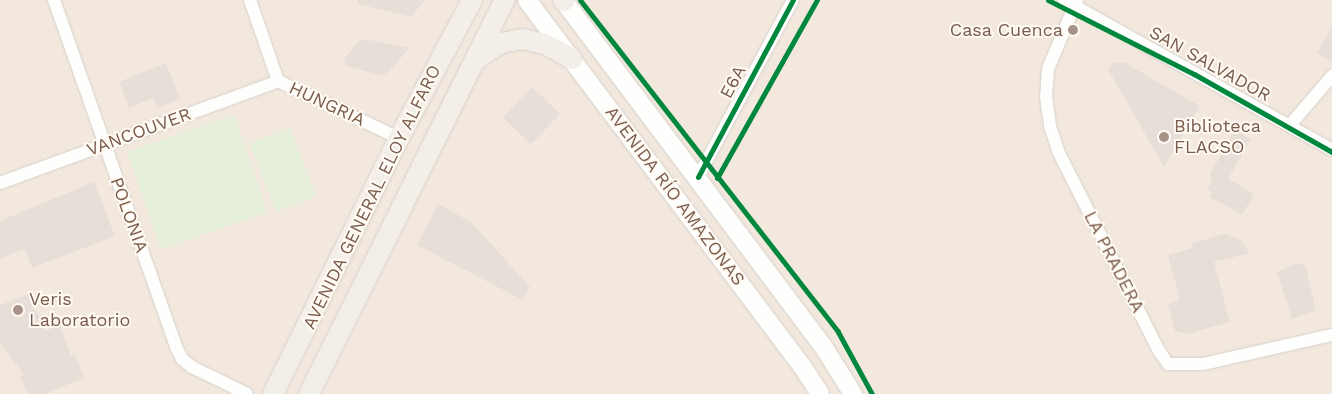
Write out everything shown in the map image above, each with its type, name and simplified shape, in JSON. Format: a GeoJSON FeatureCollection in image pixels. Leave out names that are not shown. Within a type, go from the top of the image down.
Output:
{"type":"FeatureCollection","features":[{"type":"Feature","properties":{"kind":"main road","name":"AVENIDA GENERAL ELOY ALFARO"},"geometry":{"type":"LineString","coordinates":[[273,394],[399,138],[472,0]]}},
{"type":"Feature","properties":{"kind":"main road","name":"AVENIDA GENERAL ELOY ALFARO"},"geometry":{"type":"LineString","coordinates":[[309,394],[422,163],[505,0]]}},
{"type":"Feature","properties":{"kind":"main road","name":"AVENIDA RÍO AMAZONAS"},"geometry":{"type":"LineString","coordinates":[[527,0],[802,366],[820,394]]}},
{"type":"Feature","properties":{"kind":"main road","name":"AVENIDA RÍO AMAZONAS"},"geometry":{"type":"LineString","coordinates":[[564,0],[823,346],[852,394]]}},
{"type":"Feature","properties":{"kind":"main road"},"geometry":{"type":"LineString","coordinates":[[476,60],[501,43],[523,39],[545,44],[572,59]]}},
{"type":"Feature","properties":{"kind":"street","name":"POLONIA"},"geometry":{"type":"LineString","coordinates":[[54,0],[104,145],[182,359],[192,367],[246,394]]}},
{"type":"Feature","properties":{"kind":"street","name":"HUNGRIA"},"geometry":{"type":"LineString","coordinates":[[250,0],[278,81],[399,138]]}},
{"type":"Feature","properties":{"kind":"street","name":"E6A"},"geometry":{"type":"LineString","coordinates":[[698,177],[793,0]]}},
{"type":"Feature","properties":{"kind":"street","name":"SAN SALVADOR"},"geometry":{"type":"LineString","coordinates":[[1072,2],[1332,150]]}},
{"type":"Feature","properties":{"kind":"street","name":"LA PRADERA"},"geometry":{"type":"LineString","coordinates":[[1072,2],[1048,69],[1046,97],[1050,126],[1062,160],[1159,351],[1168,364],[1203,364],[1332,334]]}},
{"type":"Feature","properties":{"kind":"street"},"geometry":{"type":"LineString","coordinates":[[1290,125],[1332,76]]}},
{"type":"Feature","properties":{"kind":"street","name":"VANCOUVER"},"geometry":{"type":"LineString","coordinates":[[0,183],[278,81]]}},
{"type":"Feature","properties":{"kind":"shaded area"},"geometry":{"type":"Polygon","coordinates":[[[0,0],[1332,0],[1332,394],[0,394],[0,0]]]}},
{"type":"Feature","properties":{"kind":"green space"},"geometry":{"type":"Polygon","coordinates":[[[234,115],[268,212],[161,249],[127,152],[234,115]]]}},
{"type":"Feature","properties":{"kind":"green space"},"geometry":{"type":"Polygon","coordinates":[[[290,128],[316,196],[276,212],[250,143],[290,128]]]}},
{"type":"Feature","properties":{"kind":"building"},"geometry":{"type":"Polygon","coordinates":[[[358,0],[425,0],[411,17],[358,4],[358,0]]]}},
{"type":"Feature","properties":{"kind":"building"},"geometry":{"type":"Polygon","coordinates":[[[1332,28],[1332,63],[1317,52],[1332,28]]]}},
{"type":"Feature","properties":{"kind":"building"},"geometry":{"type":"Polygon","coordinates":[[[364,39],[409,48],[389,72],[381,75],[346,66],[344,59],[358,42],[364,39]]]}},
{"type":"Feature","properties":{"kind":"building"},"geometry":{"type":"Polygon","coordinates":[[[166,63],[180,99],[157,108],[153,98],[129,108],[119,82],[166,63]]]}},
{"type":"Feature","properties":{"kind":"building","name":"Biblioteca FLACSO"},"geometry":{"type":"Polygon","coordinates":[[[1113,63],[1125,63],[1200,106],[1164,167],[1108,69],[1113,63]]]}},
{"type":"Feature","properties":{"kind":"building"},"geometry":{"type":"Polygon","coordinates":[[[532,87],[560,114],[531,144],[503,117],[532,87]]]}},
{"type":"Feature","properties":{"kind":"building"},"geometry":{"type":"Polygon","coordinates":[[[1235,130],[1251,139],[1228,179],[1254,194],[1242,215],[1210,197],[1212,193],[1207,190],[1213,178],[1209,176],[1235,130]]]}},
{"type":"Feature","properties":{"kind":"building"},"geometry":{"type":"Polygon","coordinates":[[[94,182],[115,236],[32,268],[25,249],[0,258],[0,221],[94,182]]]}},
{"type":"Feature","properties":{"kind":"building"},"geometry":{"type":"Polygon","coordinates":[[[438,204],[471,222],[530,287],[523,300],[417,245],[438,204]]]}},
{"type":"Feature","properties":{"kind":"building"},"geometry":{"type":"Polygon","coordinates":[[[1225,234],[1241,240],[1250,253],[1214,262],[1230,322],[1187,334],[1175,331],[1168,304],[1180,300],[1168,255],[1193,248],[1192,243],[1225,234]]]}},
{"type":"Feature","properties":{"kind":"building"},"geometry":{"type":"Polygon","coordinates":[[[1298,263],[1305,265],[1316,310],[1292,319],[1277,272],[1298,263]]]}},
{"type":"Feature","properties":{"kind":"building"},"geometry":{"type":"Polygon","coordinates":[[[30,294],[45,331],[60,325],[71,356],[75,354],[84,378],[44,394],[27,394],[20,376],[24,375],[0,343],[0,305],[30,294]]]}},
{"type":"Feature","properties":{"kind":"cycle path"},"geometry":{"type":"LineString","coordinates":[[580,0],[838,332],[872,394]]}},
{"type":"Feature","properties":{"kind":"cycle path"},"geometry":{"type":"LineString","coordinates":[[698,177],[793,0]]}},
{"type":"Feature","properties":{"kind":"cycle path"},"geometry":{"type":"LineString","coordinates":[[717,178],[817,0]]}},
{"type":"Feature","properties":{"kind":"cycle path"},"geometry":{"type":"LineString","coordinates":[[1048,0],[1194,74],[1332,152]]}},
{"type":"Feature","properties":{"kind":"place","name":"Casa Cuenca"},"geometry":{"type":"Point","coordinates":[1073,30]}},
{"type":"Feature","properties":{"kind":"place","name":"Biblioteca FLACSO"},"geometry":{"type":"Point","coordinates":[1164,137]}},
{"type":"Feature","properties":{"kind":"place","name":"Veris Laboratorio"},"geometry":{"type":"Point","coordinates":[18,310]}}]}
